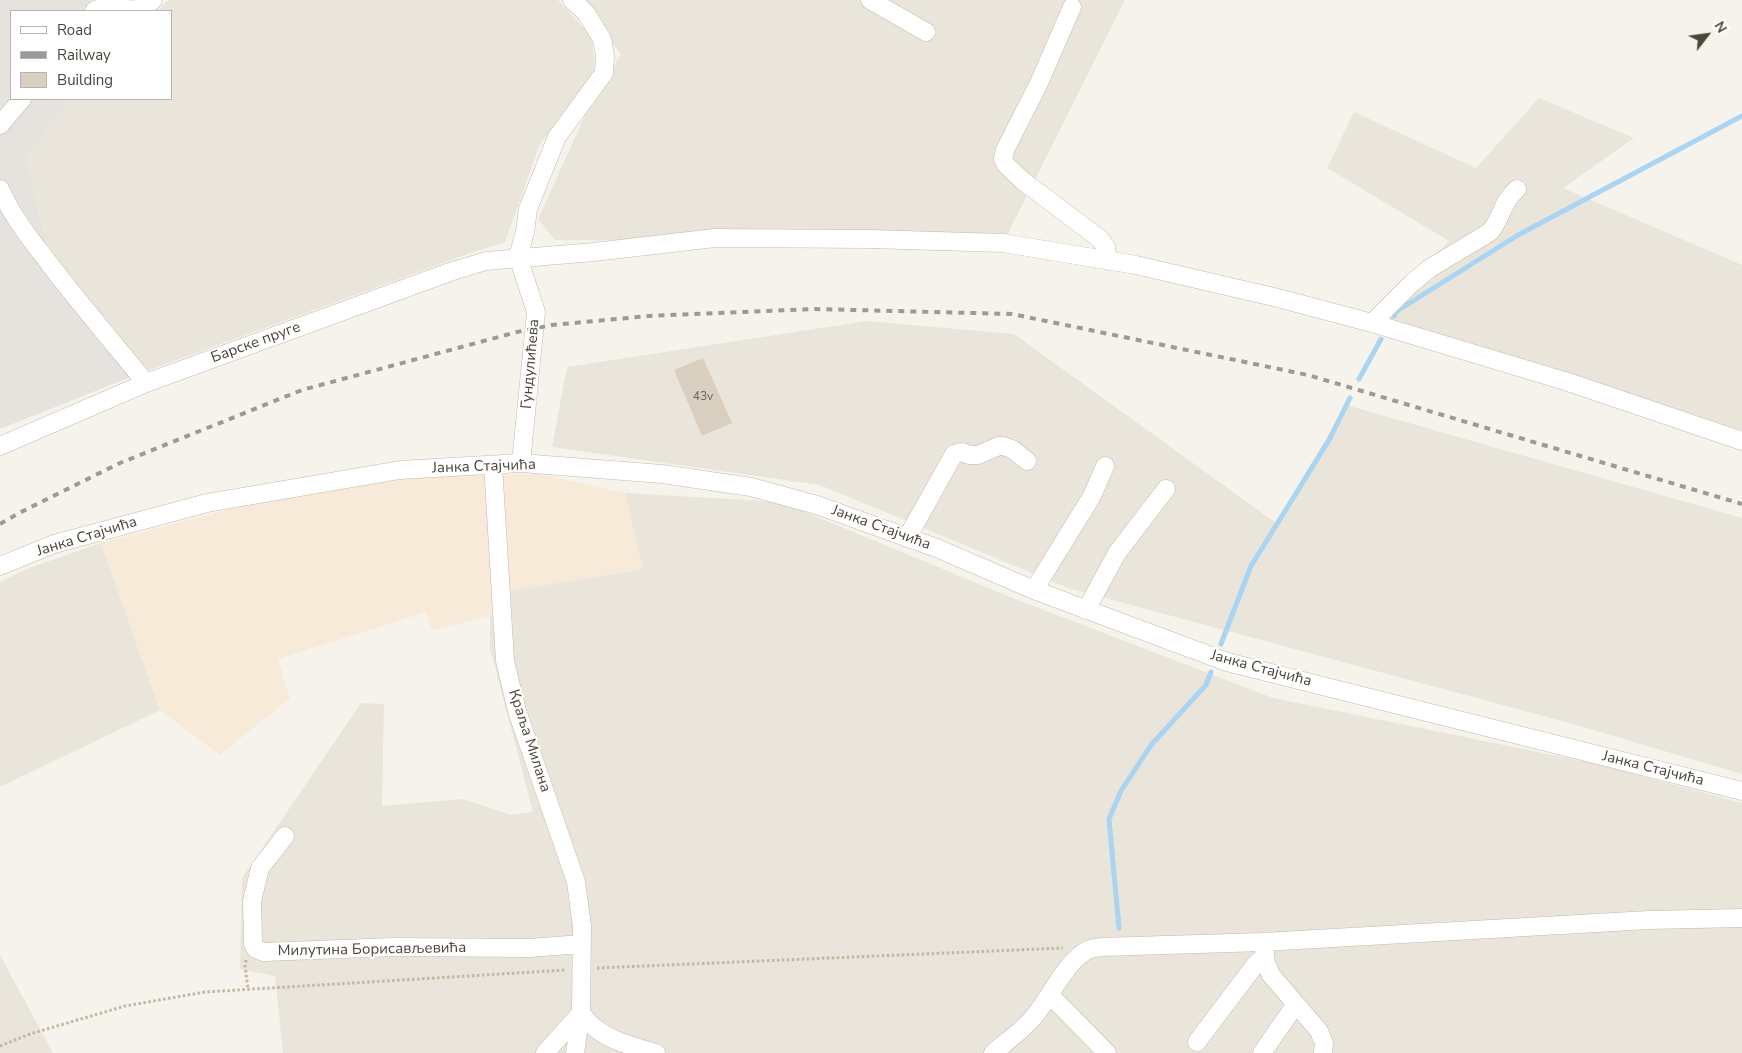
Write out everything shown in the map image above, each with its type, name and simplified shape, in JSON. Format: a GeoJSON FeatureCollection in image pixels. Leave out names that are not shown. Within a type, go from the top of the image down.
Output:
{"type":"FeatureCollection","features":[{"type":"Feature","properties":{"kind":"street"},"geometry":{"type":"LineString","coordinates":[[95,10],[105,1],[117,1],[127,7],[137,9],[146,6],[153,0]]}},
{"type":"Feature","properties":{"kind":"street"},"geometry":{"type":"LineString","coordinates":[[518,257],[525,232],[528,209],[557,137],[604,73],[605,56],[602,39],[586,13],[572,0]]}},
{"type":"Feature","properties":{"kind":"street"},"geometry":{"type":"LineString","coordinates":[[870,0],[926,32]]}},
{"type":"Feature","properties":{"kind":"street"},"geometry":{"type":"LineString","coordinates":[[1072,7],[1039,83],[1005,150],[1003,158],[1006,165],[1023,181],[1100,239],[1106,246],[1108,261]]}},
{"type":"Feature","properties":{"kind":"street"},"geometry":{"type":"LineString","coordinates":[[0,126],[21,100]]}},
{"type":"Feature","properties":{"kind":"street"},"geometry":{"type":"LineString","coordinates":[[0,189],[21,227],[146,383]]}},
{"type":"Feature","properties":{"kind":"street"},"geometry":{"type":"LineString","coordinates":[[1372,323],[1412,283],[1430,268],[1490,232],[1497,223],[1506,201],[1516,189]]}},
{"type":"Feature","properties":{"kind":"street","name":"Барске пруге"},"geometry":{"type":"LineString","coordinates":[[0,446],[146,383],[450,272],[486,261],[594,252],[715,238],[861,239],[1003,243],[1136,265],[1269,296],[1372,323],[1568,382],[1742,441]]}},
{"type":"Feature","properties":{"kind":"street","name":"Гундулићева"},"geometry":{"type":"LineString","coordinates":[[518,257],[536,312],[521,463]]}},
{"type":"Feature","properties":{"kind":"street"},"geometry":{"type":"LineString","coordinates":[[907,538],[954,454],[962,452],[969,455],[978,455],[999,446],[1012,449],[1027,461]]}},
{"type":"Feature","properties":{"kind":"street","name":"Јанка Стајчића"},"geometry":{"type":"LineString","coordinates":[[0,566],[54,544],[207,503],[400,470],[521,463],[662,474],[751,487],[818,505],[939,549],[1086,610],[1228,662],[1742,791]]}},
{"type":"Feature","properties":{"kind":"street","name":"Краља Милана"},"geometry":{"type":"LineString","coordinates":[[493,465],[505,661],[517,710],[576,882],[582,926],[582,969],[581,1013],[575,1053]]}},
{"type":"Feature","properties":{"kind":"street"},"geometry":{"type":"LineString","coordinates":[[1034,590],[1092,496],[1105,466]]}},
{"type":"Feature","properties":{"kind":"street"},"geometry":{"type":"LineString","coordinates":[[1086,610],[1117,553],[1166,489]]}},
{"type":"Feature","properties":{"kind":"street","name":"Милутина Борисављевића"},"geometry":{"type":"LineString","coordinates":[[286,836],[260,868],[252,901],[253,944],[256,950],[264,952],[392,948],[529,948],[582,944]]}},
{"type":"Feature","properties":{"kind":"street"},"geometry":{"type":"LineString","coordinates":[[993,1053],[1031,1020],[1075,959],[1087,950],[1101,946],[1264,949],[1649,920],[1742,918]]}},
{"type":"Feature","properties":{"kind":"street"},"geometry":{"type":"LineString","coordinates":[[1264,949],[1271,975],[1323,1037],[1322,1053]]}},
{"type":"Feature","properties":{"kind":"street"},"geometry":{"type":"LineString","coordinates":[[1197,1042],[1255,965],[1264,949]]}},
{"type":"Feature","properties":{"kind":"street"},"geometry":{"type":"LineString","coordinates":[[1050,995],[1107,1053]]}},
{"type":"Feature","properties":{"kind":"street"},"geometry":{"type":"LineString","coordinates":[[1262,1053],[1296,1004]]}},
{"type":"Feature","properties":{"kind":"street"},"geometry":{"type":"LineString","coordinates":[[544,1053],[581,1013],[593,1027],[628,1046],[645,1052]]}},
{"type":"Feature","properties":{"kind":"path"},"geometry":{"type":"LineString","coordinates":[[0,1046],[30,1034],[125,1006],[205,992],[798,958],[1072,948]]}},
{"type":"Feature","properties":{"kind":"path"},"geometry":{"type":"LineString","coordinates":[[248,989],[245,966],[246,956],[256,950]]}},
{"type":"Feature","properties":{"kind":"shaded area"},"geometry":{"type":"Polygon","coordinates":[[[0,0],[129,0],[141,10],[10,10],[10,100],[70,100],[26,157],[47,245],[133,376],[0,429],[0,0]]]}},
{"type":"Feature","properties":{"kind":"shaded area"},"geometry":{"type":"Polygon","coordinates":[[[168,0],[558,0],[592,37],[595,73],[540,144],[505,242],[133,376],[47,245],[26,157],[70,100],[172,100],[172,10],[159,10],[168,0]]]}},
{"type":"Feature","properties":{"kind":"shaded area"},"geometry":{"type":"Polygon","coordinates":[[[576,0],[1125,0],[1003,243],[555,240],[538,219],[587,111],[621,54],[576,0]]]}},
{"type":"Feature","properties":{"kind":"shaded area"},"geometry":{"type":"Polygon","coordinates":[[[1539,98],[1634,138],[1563,188],[1742,265],[1742,436],[1374,316],[1449,241],[1327,168],[1354,112],[1476,168],[1539,98]]]}},
{"type":"Feature","properties":{"kind":"shaded area"},"geometry":{"type":"Polygon","coordinates":[[[867,321],[1014,334],[1276,523],[1346,405],[1742,518],[1742,774],[1573,724],[1068,588],[820,485],[552,447],[567,367],[867,321]]]}},
{"type":"Feature","properties":{"kind":"shaded area"},"geometry":{"type":"Polygon","coordinates":[[[540,474],[625,493],[643,569],[507,591],[505,612],[431,631],[426,612],[278,659],[290,698],[220,755],[160,710],[101,543],[245,505],[396,476],[540,474]]]}},
{"type":"Feature","properties":{"kind":"shaded area"},"geometry":{"type":"Polygon","coordinates":[[[625,493],[781,502],[1015,599],[1273,698],[1597,764],[1742,803],[1742,1053],[283,1053],[275,976],[240,969],[242,878],[361,703],[384,704],[382,806],[463,799],[511,815],[533,812],[490,648],[490,616],[505,612],[507,591],[642,569],[625,493]]]}},
{"type":"Feature","properties":{"kind":"shaded area"},"geometry":{"type":"Polygon","coordinates":[[[101,543],[160,710],[0,787],[0,582],[29,568],[101,543]]]}},
{"type":"Feature","properties":{"kind":"shaded area"},"geometry":{"type":"Polygon","coordinates":[[[0,955],[53,1053],[0,1053],[0,955]]]}},
{"type":"Feature","properties":{"kind":"building"},"geometry":{"type":"Polygon","coordinates":[[[703,358],[732,423],[702,436],[674,370],[703,358]]]}},
{"type":"Feature","properties":{"kind":"waterway"},"geometry":{"type":"LineString","coordinates":[[1394,316],[1397,311],[1518,235],[1742,116]]}},
{"type":"Feature","properties":{"kind":"waterway"},"geometry":{"type":"LineString","coordinates":[[1359,379],[1381,339]]}},
{"type":"Feature","properties":{"kind":"waterway"},"geometry":{"type":"LineString","coordinates":[[1221,644],[1251,566],[1329,440],[1350,398]]}},
{"type":"Feature","properties":{"kind":"waterway"},"geometry":{"type":"LineString","coordinates":[[1119,928],[1109,819],[1121,791],[1151,745],[1206,685],[1211,672]]}},
{"type":"Feature","properties":{"kind":"railway"},"geometry":{"type":"LineString","coordinates":[[0,524],[120,463],[302,390],[517,332],[552,325],[649,316],[815,309],[1012,314],[1308,375],[1742,504]]}}]}
